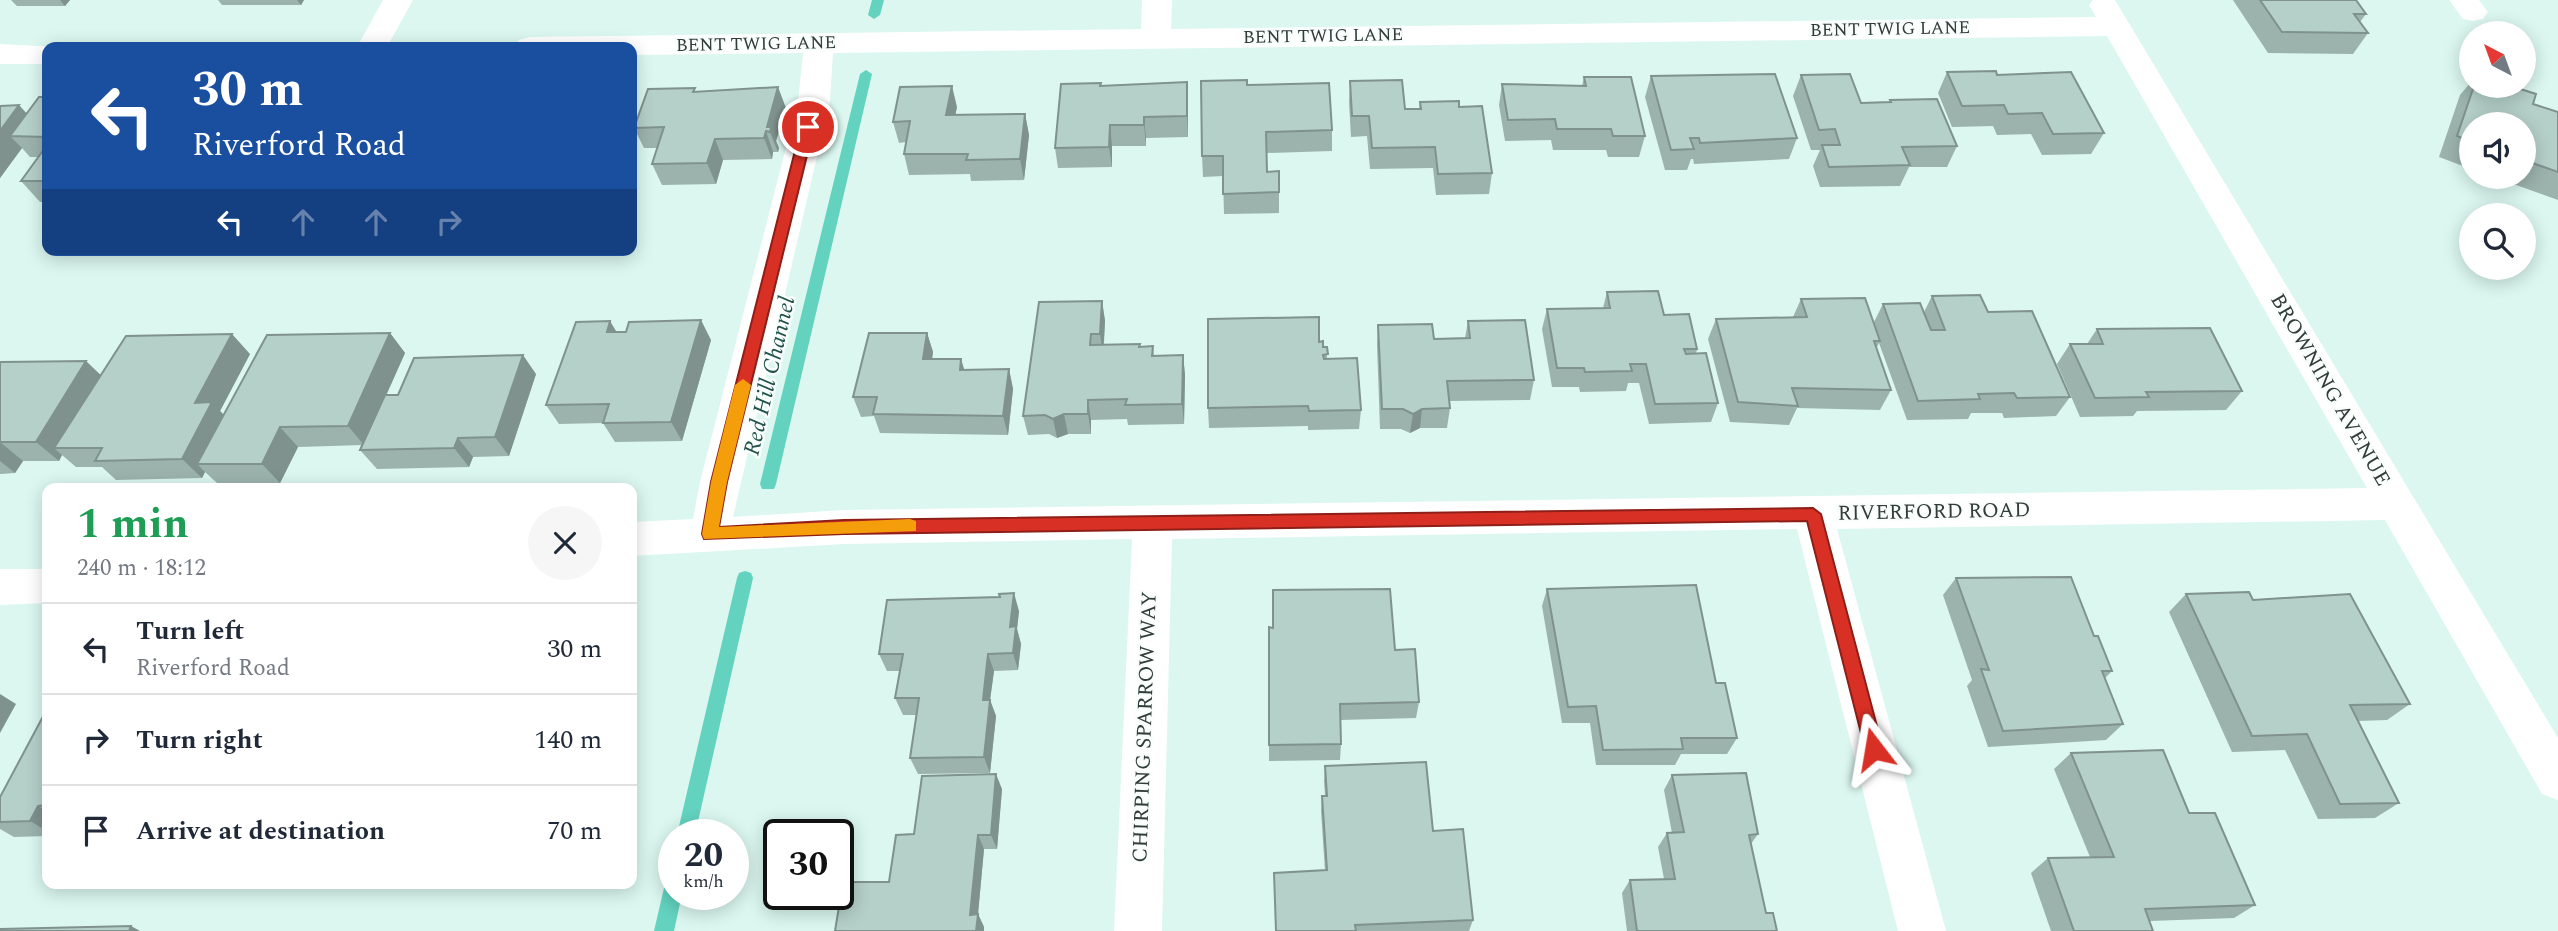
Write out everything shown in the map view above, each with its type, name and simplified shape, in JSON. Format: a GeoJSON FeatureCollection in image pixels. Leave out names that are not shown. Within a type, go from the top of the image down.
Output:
{"type":"FeatureCollection","features":[{"type":"Feature","properties":{"kind":"street"},"geometry":{"type":"LineString","coordinates":[[375,42],[398,0]]}},
{"type":"Feature","properties":{"kind":"street"},"geometry":{"type":"LineString","coordinates":[[1155,39],[1157,0]]}},
{"type":"Feature","properties":{"kind":"street","name":"BENT TWIG LANE"},"geometry":{"type":"LineString","coordinates":[[637,46],[1155,39],[2109,13]]}},
{"type":"Feature","properties":{"kind":"street","name":"BROWNING AVENUE"},"geometry":{"type":"LineString","coordinates":[[2109,13],[2558,779]]}},
{"type":"Feature","properties":{"kind":"street"},"geometry":{"type":"LineString","coordinates":[[710,534],[719,482],[814,101],[819,43]]}},
{"type":"Feature","properties":{"kind":"street"},"geometry":{"type":"LineString","coordinates":[[0,54],[42,54]]}},
{"type":"Feature","properties":{"kind":"street","name":"RIVERFORD ROAD"},"geometry":{"type":"LineString","coordinates":[[637,540],[844,527],[2397,504]]}},
{"type":"Feature","properties":{"kind":"street"},"geometry":{"type":"LineString","coordinates":[[1813,514],[1922,931]]}},
{"type":"Feature","properties":{"kind":"street","name":"CHIRPING SPARROW WAY"},"geometry":{"type":"LineString","coordinates":[[1138,931],[1153,523]]}},
{"type":"Feature","properties":{"kind":"street"},"geometry":{"type":"LineString","coordinates":[[0,587],[42,586]]}},
{"type":"Feature","properties":{"kind":"building"},"geometry":{"type":"Polygon","coordinates":[[[2260,0],[2356,0],[2366,14],[2354,14],[2368,33],[2282,32],[2260,0]]]}},
{"type":"Feature","properties":{"kind":"building"},"geometry":{"type":"Polygon","coordinates":[[[1996,71],[1997,75],[2071,72],[2104,133],[2053,134],[2042,113],[2008,114],[2004,105],[1962,106],[1947,72],[1996,71]]]}},
{"type":"Feature","properties":{"kind":"building"},"geometry":{"type":"Polygon","coordinates":[[[1775,74],[1797,138],[1700,143],[1699,138],[1690,138],[1694,149],[1671,150],[1651,76],[1775,74]]]}},
{"type":"Feature","properties":{"kind":"building"},"geometry":{"type":"Polygon","coordinates":[[[1850,74],[1861,103],[1937,99],[1957,146],[1902,147],[1910,165],[1829,167],[1822,145],[1840,145],[1835,129],[1819,130],[1801,75],[1850,74]]]}},
{"type":"Feature","properties":{"kind":"building"},"geometry":{"type":"Polygon","coordinates":[[[1584,77],[1631,77],[1645,136],[1613,136],[1611,129],[1557,129],[1555,119],[1508,120],[1502,84],[1586,86],[1584,77]]]}},
{"type":"Feature","properties":{"kind":"building"},"geometry":{"type":"Polygon","coordinates":[[[1247,80],[1247,85],[1329,83],[1332,130],[1266,132],[1267,172],[1279,171],[1279,192],[1223,194],[1223,156],[1202,156],[1201,81],[1247,80]]]}},
{"type":"Feature","properties":{"kind":"building"},"geometry":{"type":"Polygon","coordinates":[[[1402,80],[1405,109],[1421,109],[1420,102],[1459,101],[1459,107],[1482,106],[1492,173],[1438,174],[1435,147],[1372,148],[1369,116],[1352,116],[1350,81],[1402,80]]]}},
{"type":"Feature","properties":{"kind":"building"},"geometry":{"type":"Polygon","coordinates":[[[1187,82],[1187,116],[1144,117],[1144,125],[1110,125],[1109,147],[1055,148],[1061,84],[1101,83],[1100,86],[1187,82]]]}},
{"type":"Feature","properties":{"kind":"building"},"geometry":{"type":"Polygon","coordinates":[[[952,86],[946,115],[1025,114],[1020,159],[966,160],[968,154],[904,154],[910,121],[893,122],[900,87],[952,86]]]}},
{"type":"Feature","properties":{"kind":"building"},"geometry":{"type":"Polygon","coordinates":[[[778,87],[767,127],[771,127],[770,132],[766,131],[764,138],[715,139],[707,163],[652,164],[664,127],[637,128],[637,120],[648,89],[695,88],[693,92],[778,87]]]}},
{"type":"Feature","properties":{"kind":"building"},"geometry":{"type":"Polygon","coordinates":[[[39,97],[42,97],[42,137],[10,136],[39,97]]]}},
{"type":"Feature","properties":{"kind":"building"},"geometry":{"type":"Polygon","coordinates":[[[2470,98],[2535,98],[2533,104],[2558,112],[2558,172],[2536,164],[2536,112],[2465,112],[2470,98]]]}},
{"type":"Feature","properties":{"kind":"building"},"geometry":{"type":"Polygon","coordinates":[[[19,105],[0,131],[0,106],[19,105]]]}},
{"type":"Feature","properties":{"kind":"building"},"geometry":{"type":"Polygon","coordinates":[[[42,152],[42,181],[21,181],[42,152]]]}},
{"type":"Feature","properties":{"kind":"building"},"geometry":{"type":"Polygon","coordinates":[[[1658,291],[1664,315],[1689,314],[1697,349],[1684,349],[1686,354],[1706,353],[1718,403],[1655,404],[1646,364],[1630,364],[1632,371],[1585,372],[1584,368],[1557,368],[1547,309],[1610,308],[1607,292],[1658,291]]]}},
{"type":"Feature","properties":{"kind":"building"},"geometry":{"type":"Polygon","coordinates":[[[1980,295],[1988,312],[2032,311],[2070,397],[2017,398],[2014,393],[1978,394],[1980,399],[1918,401],[1883,304],[1920,303],[1931,330],[1945,330],[1932,296],[1980,295]]]}},
{"type":"Feature","properties":{"kind":"building"},"geometry":{"type":"Polygon","coordinates":[[[1865,298],[1880,341],[1874,341],[1891,390],[1792,388],[1798,406],[1738,402],[1716,319],[1807,317],[1801,299],[1865,298]]]}},
{"type":"Feature","properties":{"kind":"building"},"geometry":{"type":"Polygon","coordinates":[[[1102,301],[1100,334],[1091,334],[1090,345],[1140,344],[1139,347],[1153,346],[1152,356],[1183,355],[1182,404],[1125,405],[1127,399],[1088,400],[1088,414],[1064,414],[1053,419],[1045,415],[1023,416],[1039,302],[1102,301]]]}},
{"type":"Feature","properties":{"kind":"building"},"geometry":{"type":"Polygon","coordinates":[[[1319,317],[1319,342],[1323,341],[1323,347],[1327,347],[1328,354],[1323,355],[1324,359],[1357,358],[1361,410],[1309,411],[1308,406],[1208,408],[1208,319],[1319,317]]]}},
{"type":"Feature","properties":{"kind":"building"},"geometry":{"type":"Polygon","coordinates":[[[701,320],[671,422],[603,423],[609,404],[546,405],[576,322],[610,321],[607,332],[626,332],[629,322],[701,320]]]}},
{"type":"Feature","properties":{"kind":"building"},"geometry":{"type":"Polygon","coordinates":[[[1525,320],[1534,380],[1447,381],[1450,408],[1422,409],[1413,414],[1403,409],[1382,409],[1378,325],[1432,324],[1434,339],[1470,338],[1468,321],[1525,320]]]}},
{"type":"Feature","properties":{"kind":"building"},"geometry":{"type":"Polygon","coordinates":[[[2210,328],[2242,391],[2146,392],[2149,397],[2095,398],[2070,344],[2103,344],[2097,329],[2210,328]]]}},
{"type":"Feature","properties":{"kind":"building"},"geometry":{"type":"Polygon","coordinates":[[[390,333],[348,426],[280,427],[262,464],[197,464],[267,335],[390,333]]]}},
{"type":"Feature","properties":{"kind":"building"},"geometry":{"type":"Polygon","coordinates":[[[869,333],[927,333],[923,359],[961,359],[960,370],[1009,369],[1003,416],[873,414],[877,397],[853,397],[869,333]]]}},
{"type":"Feature","properties":{"kind":"building"},"geometry":{"type":"Polygon","coordinates":[[[232,334],[195,403],[212,402],[182,459],[95,461],[102,448],[54,448],[126,336],[232,334]]]}},
{"type":"Feature","properties":{"kind":"building"},"geometry":{"type":"Polygon","coordinates":[[[523,355],[495,437],[458,438],[454,448],[360,450],[385,395],[398,395],[414,358],[523,355]]]}},
{"type":"Feature","properties":{"kind":"building"},"geometry":{"type":"Polygon","coordinates":[[[86,361],[36,442],[0,442],[0,362],[86,361]]]}},
{"type":"Feature","properties":{"kind":"building"},"geometry":{"type":"Polygon","coordinates":[[[2071,577],[2094,636],[2098,636],[2112,671],[2102,671],[2123,724],[2003,731],[1981,669],[1989,670],[1956,578],[2071,577]]]}},
{"type":"Feature","properties":{"kind":"building"},"geometry":{"type":"Polygon","coordinates":[[[1696,585],[1716,683],[1725,683],[1737,738],[1681,738],[1683,749],[1603,750],[1596,706],[1568,707],[1547,589],[1696,585]]]}},
{"type":"Feature","properties":{"kind":"building"},"geometry":{"type":"Polygon","coordinates":[[[1390,589],[1395,650],[1415,649],[1419,702],[1340,704],[1341,744],[1269,745],[1269,627],[1273,628],[1273,590],[1390,589]]]}},
{"type":"Feature","properties":{"kind":"building"},"geometry":{"type":"Polygon","coordinates":[[[2249,592],[2253,600],[2350,594],[2410,704],[2350,705],[2399,803],[2340,804],[2307,734],[2252,736],[2186,594],[2249,592]]]}},
{"type":"Feature","properties":{"kind":"building"},"geometry":{"type":"Polygon","coordinates":[[[1014,593],[1010,627],[1016,626],[1013,653],[988,654],[983,700],[990,700],[984,757],[910,758],[919,698],[895,698],[903,654],[879,654],[887,600],[1000,597],[999,594],[1014,593]]]}},
{"type":"Feature","properties":{"kind":"building"},"geometry":{"type":"Polygon","coordinates":[[[42,718],[42,806],[38,806],[30,821],[0,822],[0,797],[42,718]]]}},
{"type":"Feature","properties":{"kind":"building"},"geometry":{"type":"Polygon","coordinates":[[[2163,750],[2189,813],[2215,813],[2255,905],[2145,909],[2153,931],[2074,931],[2048,858],[2114,857],[2071,753],[2163,750]]]}},
{"type":"Feature","properties":{"kind":"building"},"geometry":{"type":"Polygon","coordinates":[[[1426,762],[1433,831],[1463,829],[1473,920],[1355,925],[1356,931],[1276,931],[1274,873],[1327,870],[1322,796],[1327,796],[1325,766],[1426,762]]]}},
{"type":"Feature","properties":{"kind":"building"},"geometry":{"type":"Polygon","coordinates":[[[1746,773],[1758,834],[1749,835],[1766,913],[1773,913],[1777,931],[1637,931],[1630,880],[1675,879],[1667,833],[1684,832],[1672,775],[1746,773]]]}},
{"type":"Feature","properties":{"kind":"building"},"geometry":{"type":"Polygon","coordinates":[[[996,774],[991,835],[978,835],[970,915],[978,914],[976,931],[835,931],[838,910],[854,910],[854,882],[889,882],[896,835],[914,834],[922,776],[996,774]]]}},
{"type":"Feature","properties":{"kind":"building"},"geometry":{"type":"Polygon","coordinates":[[[131,926],[129,931],[0,931],[0,929],[131,926]]]}},
{"type":"Feature","properties":{"kind":"waterway","name":"Red Hill Channel"},"geometry":{"type":"LineString","coordinates":[[874,15],[878,0]]}},
{"type":"Feature","properties":{"kind":"waterway","name":"Red Hill Channel"},"geometry":{"type":"LineString","coordinates":[[768,484],[866,74]]}},
{"type":"Feature","properties":{"kind":"waterway","name":"Red Hill Channel"},"geometry":{"type":"LineString","coordinates":[[690,819],[745,578]]}},
{"type":"Feature","properties":{"kind":"waterway","name":"Red Hill Channel"},"geometry":{"type":"LineString","coordinates":[[664,931],[669,910]]}},
{"type":"Feature","properties":{"kind":"slow traffic"},"geometry":{"type":"LineString","coordinates":[[743,385],[719,482],[710,534],[910,526]]}},
{"type":"Feature","properties":{"kind":"route"},"geometry":{"type":"LineString","coordinates":[[808,127],[719,482],[710,534],[844,527],[1813,514],[1874,749]]}}]}
